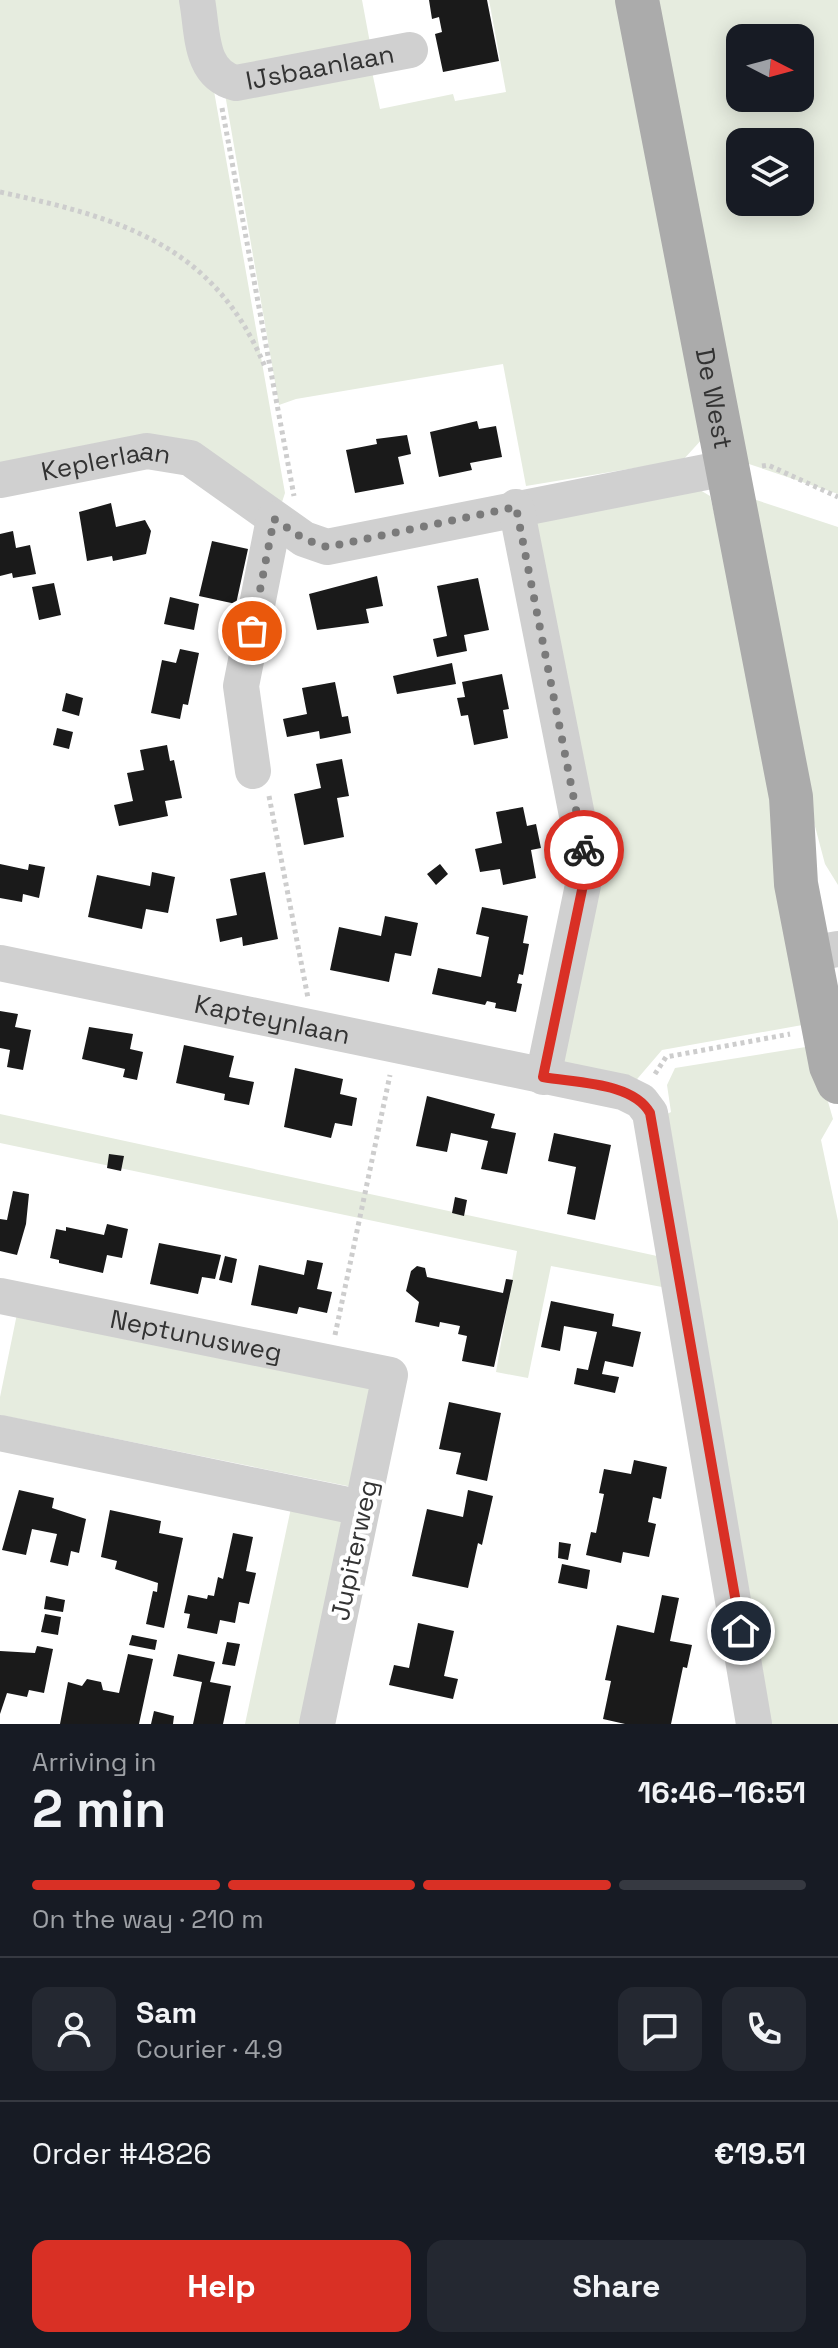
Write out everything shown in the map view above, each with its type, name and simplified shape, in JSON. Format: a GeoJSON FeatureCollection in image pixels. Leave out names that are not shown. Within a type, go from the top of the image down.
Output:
{"type":"FeatureCollection","features":[{"type":"Feature","properties":{"kind":"main road","name":"De West"},"geometry":{"type":"LineString","coordinates":[[637,0],[791,797],[796,884],[830,952],[824,1028],[831,1066],[838,1082]]}},
{"type":"Feature","properties":{"kind":"street","name":"IJsbaanlaan"},"geometry":{"type":"LineString","coordinates":[[197,0],[208,65],[222,80],[236,83],[410,50]]}},
{"type":"Feature","properties":{"kind":"street","name":"Keplerlaan"},"geometry":{"type":"LineString","coordinates":[[0,480],[147,451],[190,458],[304,539],[327,547],[516,507],[726,468]]}},
{"type":"Feature","properties":{"kind":"street"},"geometry":{"type":"LineString","coordinates":[[516,507],[587,866],[543,1077]]}},
{"type":"Feature","properties":{"kind":"street"},"geometry":{"type":"LineString","coordinates":[[253,771],[241,686],[274,519]]}},
{"type":"Feature","properties":{"kind":"street","name":"Kapteynlaan"},"geometry":{"type":"LineString","coordinates":[[0,963],[623,1092],[641,1101]]}},
{"type":"Feature","properties":{"kind":"street"},"geometry":{"type":"LineString","coordinates":[[641,1101],[650,1113],[754,1724]]}},
{"type":"Feature","properties":{"kind":"street","name":"Neptunusweg"},"geometry":{"type":"LineString","coordinates":[[0,1296],[390,1375]]}},
{"type":"Feature","properties":{"kind":"street","name":"Jupiterweg"},"geometry":{"type":"LineString","coordinates":[[317,1724],[390,1375]]}},
{"type":"Feature","properties":{"kind":"street"},"geometry":{"type":"LineString","coordinates":[[0,1433],[362,1508]]}},
{"type":"Feature","properties":{"kind":"path"},"geometry":{"type":"LineString","coordinates":[[222,80],[220,99],[269,378],[304,539]]}},
{"type":"Feature","properties":{"kind":"path"},"geometry":{"type":"LineString","coordinates":[[0,192],[96,214],[178,252],[220,292],[241,319],[269,378]]}},
{"type":"Feature","properties":{"kind":"path"},"geometry":{"type":"LineString","coordinates":[[726,468],[743,470],[768,465],[838,497]]}},
{"type":"Feature","properties":{"kind":"path"},"geometry":{"type":"LineString","coordinates":[[253,771],[270,797],[308,993],[306,1027]]}},
{"type":"Feature","properties":{"kind":"path"},"geometry":{"type":"LineString","coordinates":[[641,1101],[666,1057],[824,1028]]}},
{"type":"Feature","properties":{"kind":"path"},"geometry":{"type":"LineString","coordinates":[[330,1363],[396,1046]]}},
{"type":"Feature","properties":{"kind":"shaded area"},"geometry":{"type":"Polygon","coordinates":[[[0,0],[185,0],[214,91],[285,493],[282,502],[209,454],[0,467],[0,0]]]}},
{"type":"Feature","properties":{"kind":"shaded area"},"geometry":{"type":"Polygon","coordinates":[[[209,0],[362,0],[370,43],[238,69],[223,63],[209,0]]]}},
{"type":"Feature","properties":{"kind":"shaded area"},"geometry":{"type":"Polygon","coordinates":[[[489,0],[623,0],[704,437],[683,460],[526,486],[503,364],[296,399],[279,405],[225,94],[371,67],[380,109],[453,94],[455,101],[506,92],[489,0]]]}},
{"type":"Feature","properties":{"kind":"shaded area"},"geometry":{"type":"Polygon","coordinates":[[[649,0],[838,0],[838,494],[737,460],[649,0]]]}},
{"type":"Feature","properties":{"kind":"shaded area"},"geometry":{"type":"Polygon","coordinates":[[[695,487],[710,496],[744,639],[808,1024],[662,1050],[632,1085],[559,1066],[601,862],[535,517],[695,487]]]}},
{"type":"Feature","properties":{"kind":"shaded area"},"geometry":{"type":"Polygon","coordinates":[[[744,496],[838,527],[838,885],[825,864],[796,755],[744,496]]]}},
{"type":"Feature","properties":{"kind":"shaded area"},"geometry":{"type":"Polygon","coordinates":[[[812,1046],[833,1119],[821,1140],[838,1221],[838,1724],[771,1724],[663,1116],[671,1112],[667,1085],[675,1068],[812,1046]]]}},
{"type":"Feature","properties":{"kind":"shaded area"},"geometry":{"type":"Polygon","coordinates":[[[0,1114],[657,1256],[662,1287],[551,1266],[528,1378],[496,1372],[517,1251],[0,1143],[0,1114]]]}},
{"type":"Feature","properties":{"kind":"shaded area"},"geometry":{"type":"Polygon","coordinates":[[[18,1309],[383,1388],[362,1489],[0,1415],[0,1397],[18,1309]]]}},
{"type":"Feature","properties":{"kind":"shaded area"},"geometry":{"type":"Polygon","coordinates":[[[291,1508],[354,1521],[311,1724],[245,1724],[291,1508]]]}},
{"type":"Feature","properties":{"kind":"building"},"geometry":{"type":"Polygon","coordinates":[[[429,0],[487,0],[499,61],[443,72],[435,34],[442,32],[439,17],[432,19],[429,0]]]}},
{"type":"Feature","properties":{"kind":"building"},"geometry":{"type":"Polygon","coordinates":[[[477,421],[479,429],[496,426],[502,457],[470,463],[472,470],[439,477],[430,432],[477,421]]]}},
{"type":"Feature","properties":{"kind":"building"},"geometry":{"type":"Polygon","coordinates":[[[407,435],[411,454],[398,457],[404,484],[355,493],[346,450],[377,444],[376,439],[407,435]]]}},
{"type":"Feature","properties":{"kind":"building"},"geometry":{"type":"Polygon","coordinates":[[[111,503],[116,527],[145,520],[151,531],[146,554],[113,561],[112,556],[87,561],[79,512],[111,503]]]}},
{"type":"Feature","properties":{"kind":"building"},"geometry":{"type":"Polygon","coordinates":[[[13,531],[16,548],[30,545],[36,574],[13,578],[12,573],[0,576],[0,534],[13,531]]]}},
{"type":"Feature","properties":{"kind":"building"},"geometry":{"type":"Polygon","coordinates":[[[212,541],[248,549],[236,604],[199,596],[212,541]]]}},
{"type":"Feature","properties":{"kind":"building"},"geometry":{"type":"Polygon","coordinates":[[[377,576],[383,606],[366,609],[369,623],[317,630],[309,594],[377,576]]]}},
{"type":"Feature","properties":{"kind":"building"},"geometry":{"type":"Polygon","coordinates":[[[478,578],[489,630],[464,635],[467,651],[437,657],[433,639],[447,636],[437,586],[478,578]]]}},
{"type":"Feature","properties":{"kind":"building"},"geometry":{"type":"Polygon","coordinates":[[[54,583],[61,615],[39,620],[32,587],[54,583]]]}},
{"type":"Feature","properties":{"kind":"building"},"geometry":{"type":"Polygon","coordinates":[[[170,597],[199,604],[194,630],[164,624],[170,597]]]}},
{"type":"Feature","properties":{"kind":"building"},"geometry":{"type":"Polygon","coordinates":[[[180,649],[199,653],[188,705],[183,704],[180,719],[151,713],[162,660],[176,663],[180,649]]]}},
{"type":"Feature","properties":{"kind":"building"},"geometry":{"type":"Polygon","coordinates":[[[452,663],[456,684],[397,694],[393,676],[452,663]]]}},
{"type":"Feature","properties":{"kind":"building"},"geometry":{"type":"Polygon","coordinates":[[[502,674],[509,709],[503,710],[508,738],[474,745],[468,715],[461,716],[457,698],[465,697],[462,682],[502,674]]]}},
{"type":"Feature","properties":{"kind":"building"},"geometry":{"type":"Polygon","coordinates":[[[335,682],[342,717],[348,716],[351,733],[320,739],[319,731],[287,737],[283,719],[307,714],[302,688],[335,682]]]}},
{"type":"Feature","properties":{"kind":"building"},"geometry":{"type":"Polygon","coordinates":[[[66,693],[83,698],[79,716],[62,711],[66,693]]]}},
{"type":"Feature","properties":{"kind":"building"},"geometry":{"type":"Polygon","coordinates":[[[57,728],[73,732],[69,749],[53,745],[57,728]]]}},
{"type":"Feature","properties":{"kind":"building"},"geometry":{"type":"Polygon","coordinates":[[[167,745],[170,761],[174,760],[182,798],[165,801],[168,816],[119,826],[114,805],[133,801],[127,773],[144,770],[140,750],[167,745]]]}},
{"type":"Feature","properties":{"kind":"building"},"geometry":{"type":"Polygon","coordinates":[[[342,759],[349,796],[337,798],[344,837],[304,845],[294,794],[321,788],[316,764],[342,759]]]}},
{"type":"Feature","properties":{"kind":"building"},"geometry":{"type":"Polygon","coordinates":[[[523,807],[527,826],[536,824],[541,848],[531,850],[536,878],[503,885],[500,869],[480,872],[475,849],[502,843],[496,812],[523,807]]]}},
{"type":"Feature","properties":{"kind":"building"},"geometry":{"type":"Polygon","coordinates":[[[0,864],[28,870],[29,864],[45,867],[39,898],[23,894],[22,902],[0,898],[0,864]]]}},
{"type":"Feature","properties":{"kind":"building"},"geometry":{"type":"Polygon","coordinates":[[[440,864],[448,874],[436,885],[427,874],[440,864]]]}},
{"type":"Feature","properties":{"kind":"building"},"geometry":{"type":"Polygon","coordinates":[[[152,872],[175,877],[168,913],[146,909],[142,929],[88,917],[97,875],[150,886],[152,872]]]}},
{"type":"Feature","properties":{"kind":"building"},"geometry":{"type":"Polygon","coordinates":[[[265,872],[278,939],[243,946],[242,937],[220,942],[216,919],[237,915],[230,879],[265,872]]]}},
{"type":"Feature","properties":{"kind":"building"},"geometry":{"type":"Polygon","coordinates":[[[482,907],[528,916],[523,943],[529,944],[523,975],[519,974],[517,983],[522,984],[516,1012],[495,1008],[496,1003],[487,1001],[485,1005],[432,994],[438,968],[481,977],[489,937],[476,934],[482,907]]]}},
{"type":"Feature","properties":{"kind":"building"},"geometry":{"type":"Polygon","coordinates":[[[385,916],[418,923],[411,956],[395,953],[389,982],[330,970],[339,927],[381,936],[385,916]]]}},
{"type":"Feature","properties":{"kind":"building"},"geometry":{"type":"Polygon","coordinates":[[[0,1011],[18,1014],[15,1027],[31,1030],[23,1070],[7,1067],[10,1050],[0,1048],[0,1011]]]}},
{"type":"Feature","properties":{"kind":"building"},"geometry":{"type":"Polygon","coordinates":[[[89,1027],[133,1034],[130,1049],[143,1052],[137,1080],[123,1077],[125,1069],[82,1059],[89,1027]]]}},
{"type":"Feature","properties":{"kind":"building"},"geometry":{"type":"Polygon","coordinates":[[[184,1045],[234,1056],[229,1077],[254,1082],[249,1105],[224,1100],[225,1094],[176,1083],[184,1045]]]}},
{"type":"Feature","properties":{"kind":"building"},"geometry":{"type":"Polygon","coordinates":[[[295,1068],[343,1079],[340,1094],[357,1098],[352,1126],[335,1123],[331,1138],[284,1127],[295,1068]]]}},
{"type":"Feature","properties":{"kind":"building"},"geometry":{"type":"Polygon","coordinates":[[[427,1096],[495,1114],[491,1128],[516,1133],[507,1174],[481,1169],[488,1141],[451,1133],[447,1152],[416,1146],[427,1096]]]}},
{"type":"Feature","properties":{"kind":"building"},"geometry":{"type":"Polygon","coordinates":[[[554,1133],[611,1145],[595,1220],[567,1214],[576,1167],[548,1161],[554,1133]]]}},
{"type":"Feature","properties":{"kind":"building"},"geometry":{"type":"Polygon","coordinates":[[[109,1154],[124,1156],[121,1171],[107,1168],[109,1154]]]}},
{"type":"Feature","properties":{"kind":"building"},"geometry":{"type":"Polygon","coordinates":[[[13,1191],[29,1194],[26,1224],[17,1255],[0,1251],[0,1219],[7,1220],[13,1191]]]}},
{"type":"Feature","properties":{"kind":"building"},"geometry":{"type":"Polygon","coordinates":[[[455,1197],[467,1200],[464,1216],[452,1213],[455,1197]]]}},
{"type":"Feature","properties":{"kind":"building"},"geometry":{"type":"Polygon","coordinates":[[[107,1224],[128,1229],[122,1258],[107,1255],[103,1273],[50,1258],[56,1229],[66,1231],[66,1227],[104,1235],[107,1224]]]}},
{"type":"Feature","properties":{"kind":"building"},"geometry":{"type":"Polygon","coordinates":[[[159,1243],[221,1255],[215,1279],[202,1277],[198,1294],[150,1284],[159,1243]]]}},
{"type":"Feature","properties":{"kind":"building"},"geometry":{"type":"Polygon","coordinates":[[[225,1256],[237,1259],[232,1283],[219,1280],[225,1256]]]}},
{"type":"Feature","properties":{"kind":"building"},"geometry":{"type":"Polygon","coordinates":[[[307,1260],[323,1263],[317,1289],[332,1292],[327,1313],[299,1307],[297,1314],[251,1305],[259,1265],[304,1275],[307,1260]]]}},
{"type":"Feature","properties":{"kind":"building"},"geometry":{"type":"Polygon","coordinates":[[[417,1266],[425,1268],[427,1277],[503,1293],[506,1279],[513,1280],[494,1367],[462,1361],[467,1336],[458,1334],[460,1326],[440,1322],[439,1327],[415,1322],[419,1302],[406,1291],[411,1271],[417,1266]]]}},
{"type":"Feature","properties":{"kind":"building"},"geometry":{"type":"Polygon","coordinates":[[[551,1301],[614,1314],[612,1326],[641,1332],[633,1367],[605,1361],[602,1374],[619,1377],[615,1393],[574,1384],[577,1368],[588,1370],[597,1332],[564,1326],[560,1351],[541,1347],[551,1301]]]}},
{"type":"Feature","properties":{"kind":"building"},"geometry":{"type":"Polygon","coordinates":[[[449,1402],[501,1413],[487,1481],[456,1474],[461,1453],[439,1449],[449,1402]]]}},
{"type":"Feature","properties":{"kind":"building"},"geometry":{"type":"Polygon","coordinates":[[[634,1460],[667,1467],[661,1499],[653,1497],[648,1522],[656,1524],[649,1557],[623,1552],[621,1563],[586,1555],[591,1532],[596,1533],[604,1494],[599,1493],[604,1469],[631,1474],[634,1460]]]}},
{"type":"Feature","properties":{"kind":"building"},"geometry":{"type":"Polygon","coordinates":[[[19,1490],[54,1498],[52,1508],[86,1519],[79,1553],[71,1551],[68,1566],[50,1562],[57,1534],[32,1529],[26,1555],[2,1550],[19,1490]]]}},
{"type":"Feature","properties":{"kind":"building"},"geometry":{"type":"Polygon","coordinates":[[[468,1490],[493,1496],[468,1588],[412,1576],[427,1509],[463,1517],[468,1490]]]}},
{"type":"Feature","properties":{"kind":"building"},"geometry":{"type":"Polygon","coordinates":[[[110,1510],[161,1521],[159,1533],[183,1538],[164,1628],[146,1624],[153,1591],[157,1592],[158,1583],[115,1569],[117,1561],[101,1557],[110,1510]]]}},
{"type":"Feature","properties":{"kind":"building"},"geometry":{"type":"Polygon","coordinates":[[[233,1533],[253,1537],[246,1571],[256,1573],[249,1604],[239,1602],[235,1623],[220,1620],[217,1634],[187,1628],[190,1614],[184,1613],[188,1595],[207,1599],[208,1595],[214,1596],[218,1577],[223,1579],[233,1533]]]}},
{"type":"Feature","properties":{"kind":"building"},"geometry":{"type":"Polygon","coordinates":[[[559,1542],[571,1544],[568,1560],[558,1558],[559,1542]]]}},
{"type":"Feature","properties":{"kind":"building"},"geometry":{"type":"Polygon","coordinates":[[[562,1564],[590,1570],[587,1589],[558,1583],[562,1564]]]}},
{"type":"Feature","properties":{"kind":"building"},"geometry":{"type":"Polygon","coordinates":[[[662,1595],[679,1598],[670,1641],[692,1645],[687,1668],[683,1667],[671,1724],[625,1724],[603,1719],[611,1681],[605,1680],[617,1625],[654,1633],[662,1595]]]}},
{"type":"Feature","properties":{"kind":"building"},"geometry":{"type":"Polygon","coordinates":[[[46,1596],[65,1600],[63,1612],[44,1609],[46,1596]]]}},
{"type":"Feature","properties":{"kind":"building"},"geometry":{"type":"Polygon","coordinates":[[[45,1614],[61,1617],[58,1635],[41,1632],[45,1614]]]}},
{"type":"Feature","properties":{"kind":"building"},"geometry":{"type":"Polygon","coordinates":[[[418,1623],[454,1631],[444,1676],[458,1679],[453,1699],[389,1685],[394,1665],[409,1668],[418,1623]]]}},
{"type":"Feature","properties":{"kind":"building"},"geometry":{"type":"Polygon","coordinates":[[[132,1635],[157,1640],[155,1650],[129,1645],[132,1635]]]}},
{"type":"Feature","properties":{"kind":"building"},"geometry":{"type":"Polygon","coordinates":[[[227,1642],[240,1644],[235,1666],[222,1664],[227,1642]]]}},
{"type":"Feature","properties":{"kind":"building"},"geometry":{"type":"Polygon","coordinates":[[[37,1646],[53,1649],[44,1693],[29,1690],[27,1697],[7,1693],[0,1714],[0,1651],[35,1653],[37,1646]]]}},
{"type":"Feature","properties":{"kind":"building"},"geometry":{"type":"Polygon","coordinates":[[[128,1654],[153,1659],[139,1724],[60,1724],[68,1682],[82,1686],[87,1679],[101,1682],[103,1690],[119,1693],[128,1654]]]}},
{"type":"Feature","properties":{"kind":"building"},"geometry":{"type":"Polygon","coordinates":[[[178,1654],[215,1662],[210,1682],[231,1686],[223,1724],[193,1724],[202,1682],[173,1676],[178,1654]]]}},
{"type":"Feature","properties":{"kind":"building"},"geometry":{"type":"Polygon","coordinates":[[[154,1711],[174,1716],[173,1724],[151,1724],[154,1711]]]}},
{"type":"Feature","properties":{"kind":"way so far"},"geometry":{"type":"LineString","coordinates":[[252,631],[274,519],[304,539],[327,547],[516,507],[584,850]]}},
{"type":"Feature","properties":{"kind":"route"},"geometry":{"type":"LineString","coordinates":[[584,850],[587,866],[543,1077],[623,1092],[641,1101],[650,1113],[741,1631]]}}]}
